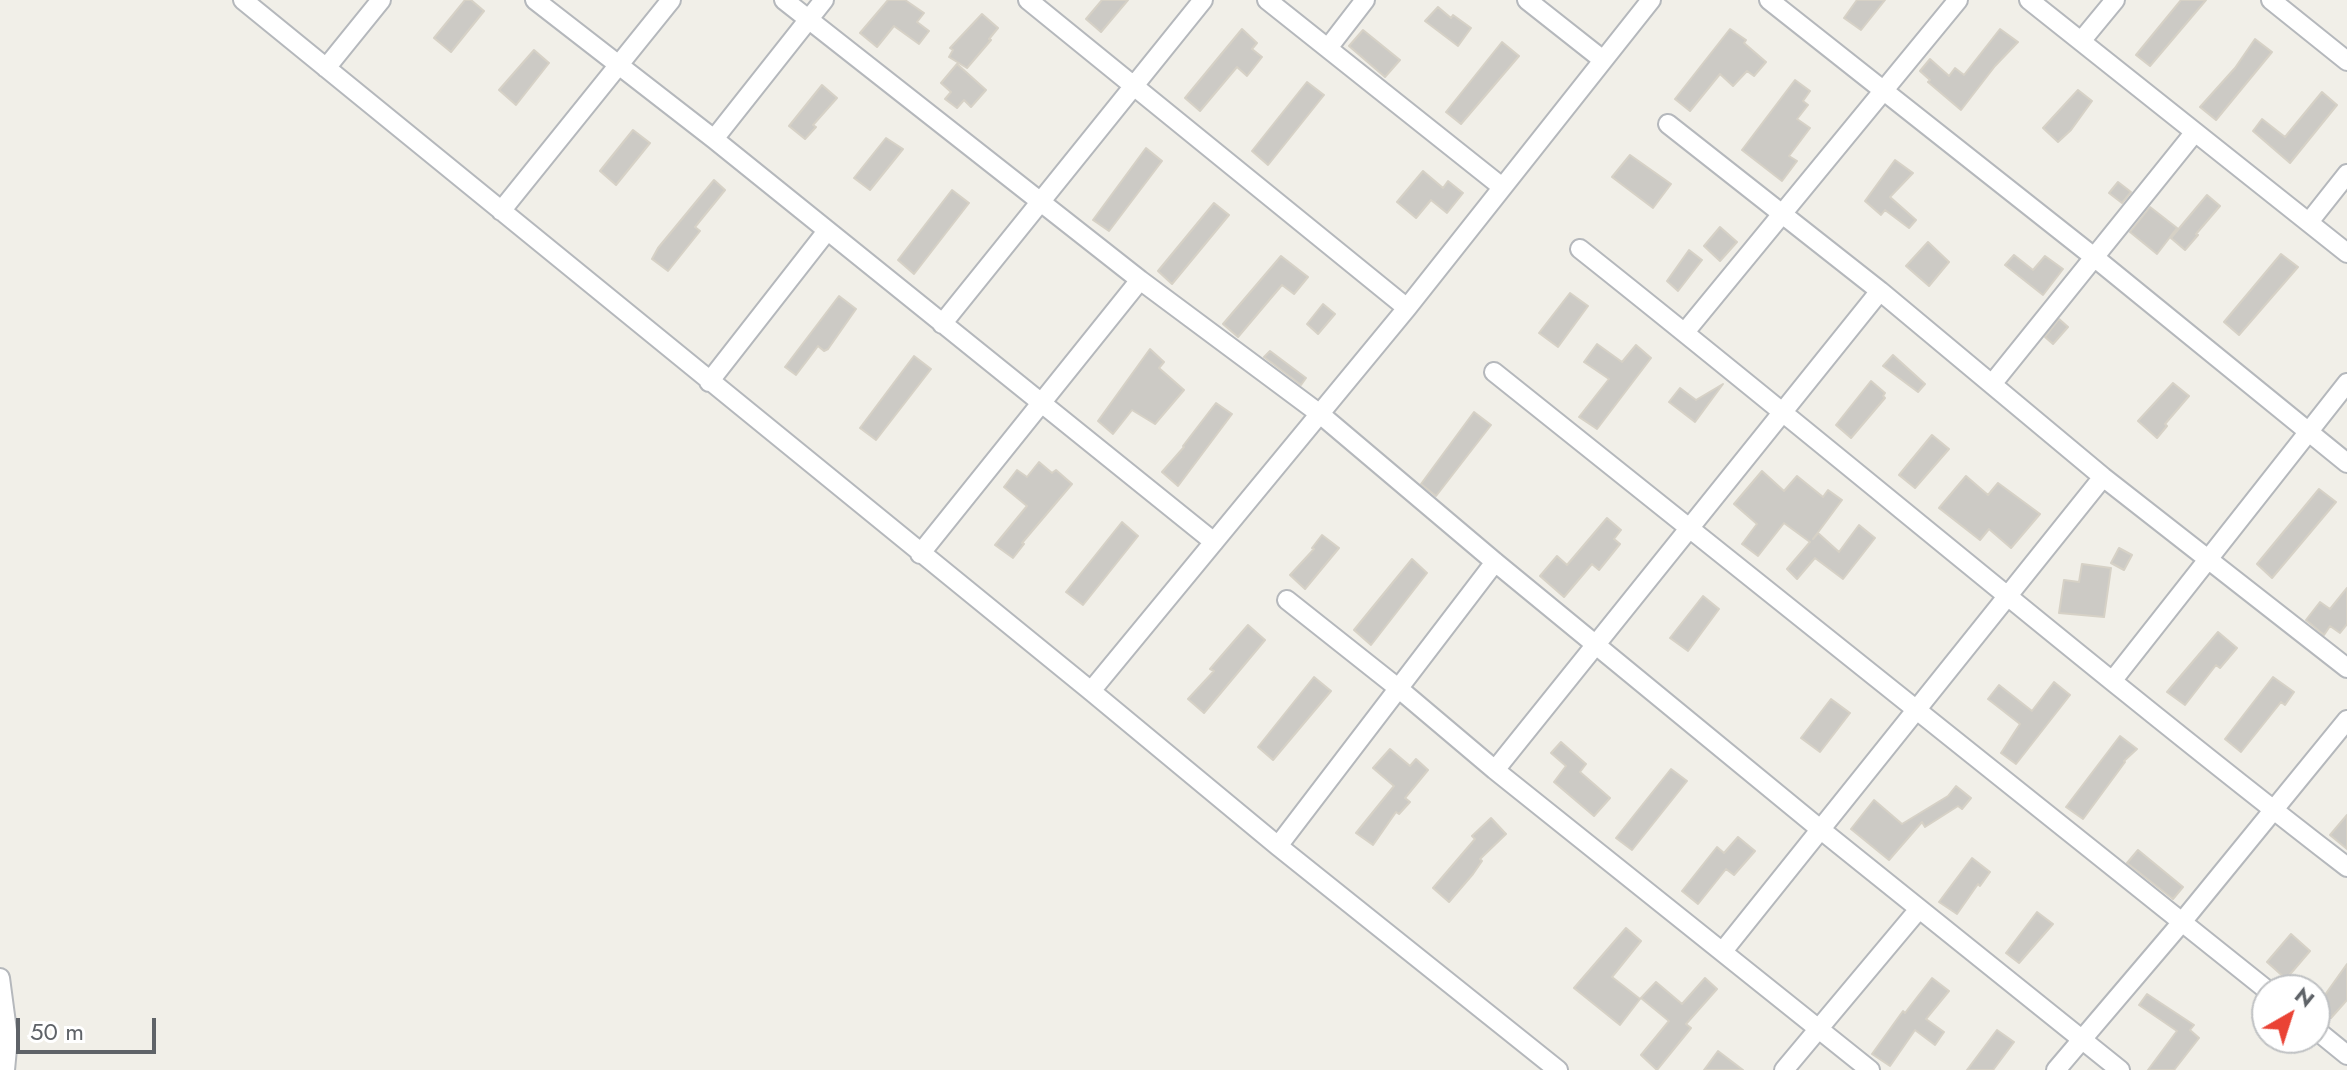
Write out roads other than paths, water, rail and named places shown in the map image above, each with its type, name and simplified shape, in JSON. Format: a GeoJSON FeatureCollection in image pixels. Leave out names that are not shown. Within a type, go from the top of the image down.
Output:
{"type":"FeatureCollection","features":[{"type":"Feature","properties":{"kind":"street"},"geometry":{"type":"LineString","coordinates":[[243,0],[1278,846],[1558,1070]]}},
{"type":"Feature","properties":{"kind":"street"},"geometry":{"type":"LineString","coordinates":[[326,68],[381,0]]}},
{"type":"Feature","properties":{"kind":"street"},"geometry":{"type":"LineString","coordinates":[[535,0],[714,139],[1214,542]]}},
{"type":"Feature","properties":{"kind":"street"},"geometry":{"type":"LineString","coordinates":[[501,211],[671,0]]}},
{"type":"Feature","properties":{"kind":"street"},"geometry":{"type":"LineString","coordinates":[[784,0],[1140,280],[1320,414],[1820,829],[2120,1070]]}},
{"type":"Feature","properties":{"kind":"street"},"geometry":{"type":"LineString","coordinates":[[714,139],[824,0]]}},
{"type":"Feature","properties":{"kind":"street"},"geometry":{"type":"LineString","coordinates":[[1028,0],[1407,308]]}},
{"type":"Feature","properties":{"kind":"street"},"geometry":{"type":"LineString","coordinates":[[942,324],[1203,0]]}},
{"type":"Feature","properties":{"kind":"street"},"geometry":{"type":"LineString","coordinates":[[1267,0],[1502,187]]}},
{"type":"Feature","properties":{"kind":"street"},"geometry":{"type":"LineString","coordinates":[[1328,48],[1365,0]]}},
{"type":"Feature","properties":{"kind":"street"},"geometry":{"type":"LineString","coordinates":[[1527,0],[1603,60]]}},
{"type":"Feature","properties":{"kind":"street"},"geometry":{"type":"LineString","coordinates":[[1091,691],[1407,308],[1651,0]]}},
{"type":"Feature","properties":{"kind":"street"},"geometry":{"type":"LineString","coordinates":[[1769,0],[2094,257],[2347,463]]}},
{"type":"Feature","properties":{"kind":"street"},"geometry":{"type":"LineString","coordinates":[[1685,332],[1958,0]]}},
{"type":"Feature","properties":{"kind":"street"},"geometry":{"type":"LineString","coordinates":[[2029,0],[2347,253]]}},
{"type":"Feature","properties":{"kind":"street"},"geometry":{"type":"LineString","coordinates":[[2082,40],[2115,0]]}},
{"type":"Feature","properties":{"kind":"street"},"geometry":{"type":"LineString","coordinates":[[2271,0],[2347,61]]}},
{"type":"Feature","properties":{"kind":"street"},"geometry":{"type":"LineString","coordinates":[[1668,124],[1880,291],[2103,477],[2347,668]]}},
{"type":"Feature","properties":{"kind":"street"},"geometry":{"type":"LineString","coordinates":[[1992,384],[2195,132]]}},
{"type":"Feature","properties":{"kind":"street"},"geometry":{"type":"LineString","coordinates":[[2309,222],[2347,174]]}},
{"type":"Feature","properties":{"kind":"street"},"geometry":{"type":"LineString","coordinates":[[709,382],[827,231]]}},
{"type":"Feature","properties":{"kind":"street"},"geometry":{"type":"LineString","coordinates":[[1580,249],[2347,867]]}},
{"type":"Feature","properties":{"kind":"street"},"geometry":{"type":"LineString","coordinates":[[920,554],[1140,280]]}},
{"type":"Feature","properties":{"kind":"street"},"geometry":{"type":"LineString","coordinates":[[1495,770],[1880,291]]}},
{"type":"Feature","properties":{"kind":"street"},"geometry":{"type":"LineString","coordinates":[[1494,372],[2251,977]]}},
{"type":"Feature","properties":{"kind":"street"},"geometry":{"type":"LineString","coordinates":[[2113,680],[2347,383]]}},
{"type":"Feature","properties":{"kind":"street"},"geometry":{"type":"LineString","coordinates":[[1723,951],[2103,477]]}},
{"type":"Feature","properties":{"kind":"street"},"geometry":{"type":"LineString","coordinates":[[1278,846],[1495,562]]}},
{"type":"Feature","properties":{"kind":"street"},"geometry":{"type":"LineString","coordinates":[[1287,600],[1870,1070]]}},
{"type":"Feature","properties":{"kind":"street"},"geometry":{"type":"LineString","coordinates":[[2056,1070],[2347,720]]}},
{"type":"Feature","properties":{"kind":"street"},"geometry":{"type":"LineString","coordinates":[[1784,1070],[1919,909]]}},
{"type":"Feature","properties":{"kind":"street"},"geometry":{"type":"LineString","coordinates":[[0,978],[8,1038],[5,1070]]}},
{"type":"Feature","properties":{"kind":"street"},"geometry":{"type":"LineString","coordinates":[[2331,1042],[2347,1055]]}}]}
